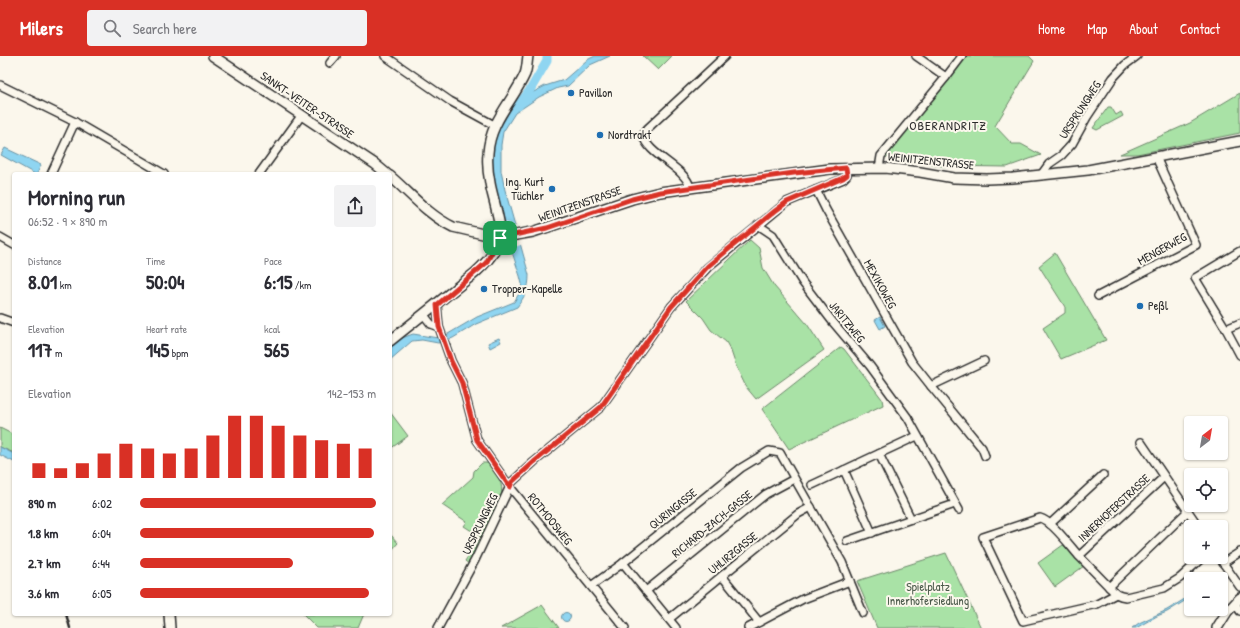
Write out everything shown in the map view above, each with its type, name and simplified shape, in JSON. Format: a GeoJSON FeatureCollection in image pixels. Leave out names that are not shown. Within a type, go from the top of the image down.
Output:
{"type":"FeatureCollection","features":[{"type":"Feature","properties":{"kind":"main road","name":"SANKT-VEITER-STRASSE"},"geometry":{"type":"LineString","coordinates":[[213,56],[375,164],[385,172]]}},
{"type":"Feature","properties":{"kind":"main road"},"geometry":{"type":"LineString","coordinates":[[392,339],[437,305],[486,263],[503,238],[490,182],[488,167],[489,141],[494,125],[526,73],[528,56]]}},
{"type":"Feature","properties":{"kind":"main road","name":"WEINITZENSTRASSE"},"geometry":{"type":"LineString","coordinates":[[503,238],[547,228],[632,199],[660,192],[794,173],[846,168],[879,168],[920,172],[954,178],[987,179],[1088,170],[1240,141]]}},
{"type":"Feature","properties":{"kind":"main road"},"geometry":{"type":"LineString","coordinates":[[392,178],[432,214],[446,224],[453,227],[503,238]]}},
{"type":"Feature","properties":{"kind":"main road"},"geometry":{"type":"LineString","coordinates":[[1217,628],[1237,601]]}},
{"type":"Feature","properties":{"kind":"main road"},"geometry":{"type":"LineString","coordinates":[[169,616],[170,628]]}},
{"type":"Feature","properties":{"kind":"street"},"geometry":{"type":"LineString","coordinates":[[330,64],[336,56]]}},
{"type":"Feature","properties":{"kind":"street"},"geometry":{"type":"LineString","coordinates":[[385,56],[450,101],[494,125]]}},
{"type":"Feature","properties":{"kind":"street"},"geometry":{"type":"LineString","coordinates":[[916,56],[946,77]]}},
{"type":"Feature","properties":{"kind":"street"},"geometry":{"type":"LineString","coordinates":[[879,168],[881,156],[962,56]]}},
{"type":"Feature","properties":{"kind":"street","name":"URSPRUNGWEG"},"geometry":{"type":"LineString","coordinates":[[1041,175],[1049,164],[1062,155],[1075,138],[1087,117],[1114,78],[1125,65],[1137,56]]}},
{"type":"Feature","properties":{"kind":"street"},"geometry":{"type":"LineString","coordinates":[[690,187],[687,179],[648,146],[643,135],[646,129],[724,57]]}},
{"type":"Feature","properties":{"kind":"street"},"geometry":{"type":"LineString","coordinates":[[0,85],[75,122],[160,172]]}},
{"type":"Feature","properties":{"kind":"street"},"geometry":{"type":"LineString","coordinates":[[260,172],[302,116]]}},
{"type":"Feature","properties":{"kind":"street"},"geometry":{"type":"LineString","coordinates":[[52,172],[75,122]]}},
{"type":"Feature","properties":{"kind":"street","name":"MENGERWEG"},"geometry":{"type":"LineString","coordinates":[[1098,296],[1196,246],[1156,157]]}},
{"type":"Feature","properties":{"kind":"street","name":"URSPRUNGWEG"},"geometry":{"type":"LineString","coordinates":[[438,628],[468,573],[512,482],[601,407],[671,307],[708,266],[787,202],[843,178],[847,175],[846,168]]}},
{"type":"Feature","properties":{"kind":"street","name":"MEXIKOWEG"},"geometry":{"type":"LineString","coordinates":[[816,190],[912,362],[982,448],[985,456]]}},
{"type":"Feature","properties":{"kind":"street","name":"JARITZWEG"},"geometry":{"type":"LineString","coordinates":[[756,227],[773,234],[803,283],[832,321],[870,366],[908,418],[957,507],[911,519],[847,541]]}},
{"type":"Feature","properties":{"kind":"street"},"geometry":{"type":"LineString","coordinates":[[0,237],[12,244]]}},
{"type":"Feature","properties":{"kind":"street"},"geometry":{"type":"LineString","coordinates":[[1240,251],[1195,278],[1240,355]]}},
{"type":"Feature","properties":{"kind":"street","name":"ROTMOOSWEG"},"geometry":{"type":"LineString","coordinates":[[437,305],[445,346],[462,383],[477,440],[510,487],[625,628]]}},
{"type":"Feature","properties":{"kind":"street"},"geometry":{"type":"LineString","coordinates":[[424,315],[431,324],[441,330]]}},
{"type":"Feature","properties":{"kind":"street"},"geometry":{"type":"LineString","coordinates":[[0,318],[12,322]]}},
{"type":"Feature","properties":{"kind":"street"},"geometry":{"type":"LineString","coordinates":[[1226,329],[1240,324]]}},
{"type":"Feature","properties":{"kind":"street"},"geometry":{"type":"LineString","coordinates":[[931,386],[984,361]]}},
{"type":"Feature","properties":{"kind":"street"},"geometry":{"type":"LineString","coordinates":[[812,485],[917,436]]}},
{"type":"Feature","properties":{"kind":"street","name":"INNERHOFERSTRASSE"},"geometry":{"type":"LineString","coordinates":[[1141,442],[1184,505]]}},
{"type":"Feature","properties":{"kind":"street","name":"QURINGASSE"},"geometry":{"type":"LineString","coordinates":[[591,586],[623,563],[741,468],[769,451],[780,453],[794,480]]}},
{"type":"Feature","properties":{"kind":"street"},"geometry":{"type":"LineString","coordinates":[[879,454],[911,519]]}},
{"type":"Feature","properties":{"kind":"street"},"geometry":{"type":"LineString","coordinates":[[844,470],[872,533]]}},
{"type":"Feature","properties":{"kind":"street"},"geometry":{"type":"LineString","coordinates":[[1103,476],[1050,524],[1044,519],[1040,518],[983,537],[1023,621],[1097,604],[1116,594],[1126,597],[1164,588],[1180,578],[1195,564]]}},
{"type":"Feature","properties":{"kind":"street","name":"INNERHOFERSTRASSE"},"geometry":{"type":"LineString","coordinates":[[1079,556],[1164,477]]}},
{"type":"Feature","properties":{"kind":"street"},"geometry":{"type":"LineString","coordinates":[[794,480],[842,562],[863,613]]}},
{"type":"Feature","properties":{"kind":"street","name":"RICHARD-ZACH-GASSE"},"geometry":{"type":"LineString","coordinates":[[646,591],[766,494],[794,480]]}},
{"type":"Feature","properties":{"kind":"street","name":"UHLIRZGASSE"},"geometry":{"type":"LineString","coordinates":[[669,619],[798,514],[811,507]]}},
{"type":"Feature","properties":{"kind":"street"},"geometry":{"type":"LineString","coordinates":[[1109,587],[1187,512]]}},
{"type":"Feature","properties":{"kind":"street","name":"INNERHOFERSTRASSE"},"geometry":{"type":"LineString","coordinates":[[1050,524],[1116,594]]}},
{"type":"Feature","properties":{"kind":"street"},"geometry":{"type":"LineString","coordinates":[[1228,557],[1240,552]]}},
{"type":"Feature","properties":{"kind":"street"},"geometry":{"type":"LineString","coordinates":[[623,563],[676,628]]}},
{"type":"Feature","properties":{"kind":"street"},"geometry":{"type":"LineString","coordinates":[[1224,564],[1238,584]]}},
{"type":"Feature","properties":{"kind":"street"},"geometry":{"type":"LineString","coordinates":[[722,576],[759,622]]}},
{"type":"Feature","properties":{"kind":"street"},"geometry":{"type":"LineString","coordinates":[[748,628],[809,596],[850,581]]}},
{"type":"Feature","properties":{"kind":"street"},"geometry":{"type":"LineString","coordinates":[[1237,601],[1240,612]]}},
{"type":"Feature","properties":{"kind":"green space"},"geometry":{"type":"Polygon","coordinates":[[[643,56],[672,56],[658,70],[643,56]]]}},
{"type":"Feature","properties":{"kind":"green space"},"geometry":{"type":"Polygon","coordinates":[[[966,56],[1029,56],[1034,61],[995,126],[1012,144],[1021,144],[1041,155],[1007,167],[940,166],[885,157],[966,56]]]}},
{"type":"Feature","properties":{"kind":"green space"},"geometry":{"type":"Polygon","coordinates":[[[1240,93],[1240,133],[1137,154],[1120,154],[1190,123],[1240,93]]]}},
{"type":"Feature","properties":{"kind":"green space"},"geometry":{"type":"Polygon","coordinates":[[[1108,107],[1111,107],[1116,115],[1121,112],[1123,116],[1097,130],[1093,128],[1108,107]]]}},
{"type":"Feature","properties":{"kind":"green space"},"geometry":{"type":"Polygon","coordinates":[[[750,240],[759,248],[763,268],[774,286],[807,324],[824,350],[756,399],[746,387],[726,342],[711,330],[703,318],[686,301],[750,240]]]}},
{"type":"Feature","properties":{"kind":"green space"},"geometry":{"type":"Polygon","coordinates":[[[1055,253],[1106,340],[1061,359],[1043,328],[1065,313],[1065,307],[1039,266],[1055,253]]]}},
{"type":"Feature","properties":{"kind":"green space"},"geometry":{"type":"Polygon","coordinates":[[[841,347],[882,399],[883,405],[789,449],[762,409],[841,347]]]}},
{"type":"Feature","properties":{"kind":"green space"},"geometry":{"type":"Polygon","coordinates":[[[392,415],[408,436],[392,448],[392,415]]]}},
{"type":"Feature","properties":{"kind":"green space"},"geometry":{"type":"Polygon","coordinates":[[[0,428],[12,434],[12,452],[0,447],[0,428]]]}},
{"type":"Feature","properties":{"kind":"green space"},"geometry":{"type":"Polygon","coordinates":[[[482,463],[489,463],[498,476],[502,492],[501,498],[469,564],[465,561],[481,537],[464,526],[467,522],[442,505],[473,477],[474,471],[482,463]]]}},
{"type":"Feature","properties":{"kind":"green space"},"geometry":{"type":"Polygon","coordinates":[[[392,536],[398,543],[392,550],[392,536]]]}},
{"type":"Feature","properties":{"kind":"green space"},"geometry":{"type":"Polygon","coordinates":[[[1063,545],[1084,566],[1055,587],[1038,563],[1063,545]]]}},
{"type":"Feature","properties":{"kind":"green space","name":"Spielplatz Innerhofersiedlung"},"geometry":{"type":"Polygon","coordinates":[[[946,553],[981,628],[877,628],[857,581],[946,553]]]}},
{"type":"Feature","properties":{"kind":"green space"},"geometry":{"type":"Polygon","coordinates":[[[542,605],[559,628],[501,628],[542,605]]]}},
{"type":"Feature","properties":{"kind":"green space"},"geometry":{"type":"Polygon","coordinates":[[[305,616],[363,616],[358,628],[317,628],[305,616]]]}},
{"type":"Feature","properties":{"kind":"water"},"geometry":{"type":"Polygon","coordinates":[[[595,56],[610,56],[590,65],[568,86],[558,88],[539,97],[515,113],[503,132],[501,145],[501,171],[529,275],[527,288],[520,303],[517,307],[476,324],[453,338],[438,343],[422,340],[412,341],[392,358],[392,346],[402,338],[413,334],[438,338],[448,334],[477,317],[514,302],[520,292],[522,284],[512,252],[493,176],[491,161],[493,142],[498,126],[508,109],[515,102],[545,86],[564,80],[587,60],[595,56]]]}},
{"type":"Feature","properties":{"kind":"water"},"geometry":{"type":"Polygon","coordinates":[[[5,148],[41,165],[38,172],[31,172],[1,155],[5,148]]]}},
{"type":"Feature","properties":{"kind":"water"},"geometry":{"type":"Polygon","coordinates":[[[880,317],[885,326],[880,329],[875,320],[880,317]]]}},
{"type":"Feature","properties":{"kind":"water"},"geometry":{"type":"Polygon","coordinates":[[[499,338],[501,342],[490,348],[488,343],[499,338]]]}},
{"type":"Feature","properties":{"kind":"water"},"geometry":{"type":"Polygon","coordinates":[[[0,447],[12,453],[12,461],[0,455],[0,447]]]}},
{"type":"Feature","properties":{"kind":"water"},"geometry":{"type":"Polygon","coordinates":[[[1184,599],[1184,601],[1167,612],[1136,628],[1132,628],[1139,623],[1167,610],[1184,599]]]}},
{"type":"Feature","properties":{"kind":"water"},"geometry":{"type":"Polygon","coordinates":[[[564,613],[568,613],[570,617],[568,621],[564,621],[562,619],[562,615],[564,613]]]}},
{"type":"Feature","properties":{"kind":"pier"},"geometry":{"type":"Polygon","coordinates":[[[503,221],[517,227],[523,244],[510,249],[503,221]]]}},
{"type":"Feature","properties":{"kind":"waterway"},"geometry":{"type":"LineString","coordinates":[[518,106],[530,90],[547,61],[547,56]]}},
{"type":"Feature","properties":{"kind":"railway"},"geometry":{"type":"LineString","coordinates":[[67,616],[70,628]]}},
{"type":"Feature","properties":{"kind":"place","name":"Pavillon"},"geometry":{"type":"Point","coordinates":[571,93]}},
{"type":"Feature","properties":{"kind":"place","name":"Nordtrakt"},"geometry":{"type":"Point","coordinates":[600,135]}},
{"type":"Feature","properties":{"kind":"place","name":"Ing. Kurt Tüchler"},"geometry":{"type":"Point","coordinates":[552,189]}},
{"type":"Feature","properties":{"kind":"place","name":"Tropper-Kapelle"},"geometry":{"type":"Point","coordinates":[484,289]}},
{"type":"Feature","properties":{"kind":"place","name":"Peßl"},"geometry":{"type":"Point","coordinates":[1140,306]}},
{"type":"Feature","properties":{"kind":"district","name":"OBERANDRITZ"},"geometry":{"type":"Point","coordinates":[948,125]}},
{"type":"Feature","properties":{"kind":"route"},"geometry":{"type":"LineString","coordinates":[[846,168],[847,175],[843,178],[787,202],[708,266],[671,307],[601,407],[534,462],[512,482],[510,487],[477,440],[462,383],[451,361],[439,327],[437,311],[437,305],[486,263],[500,238],[520,235],[547,228],[632,199],[660,192],[794,173],[846,168]]}}]}
